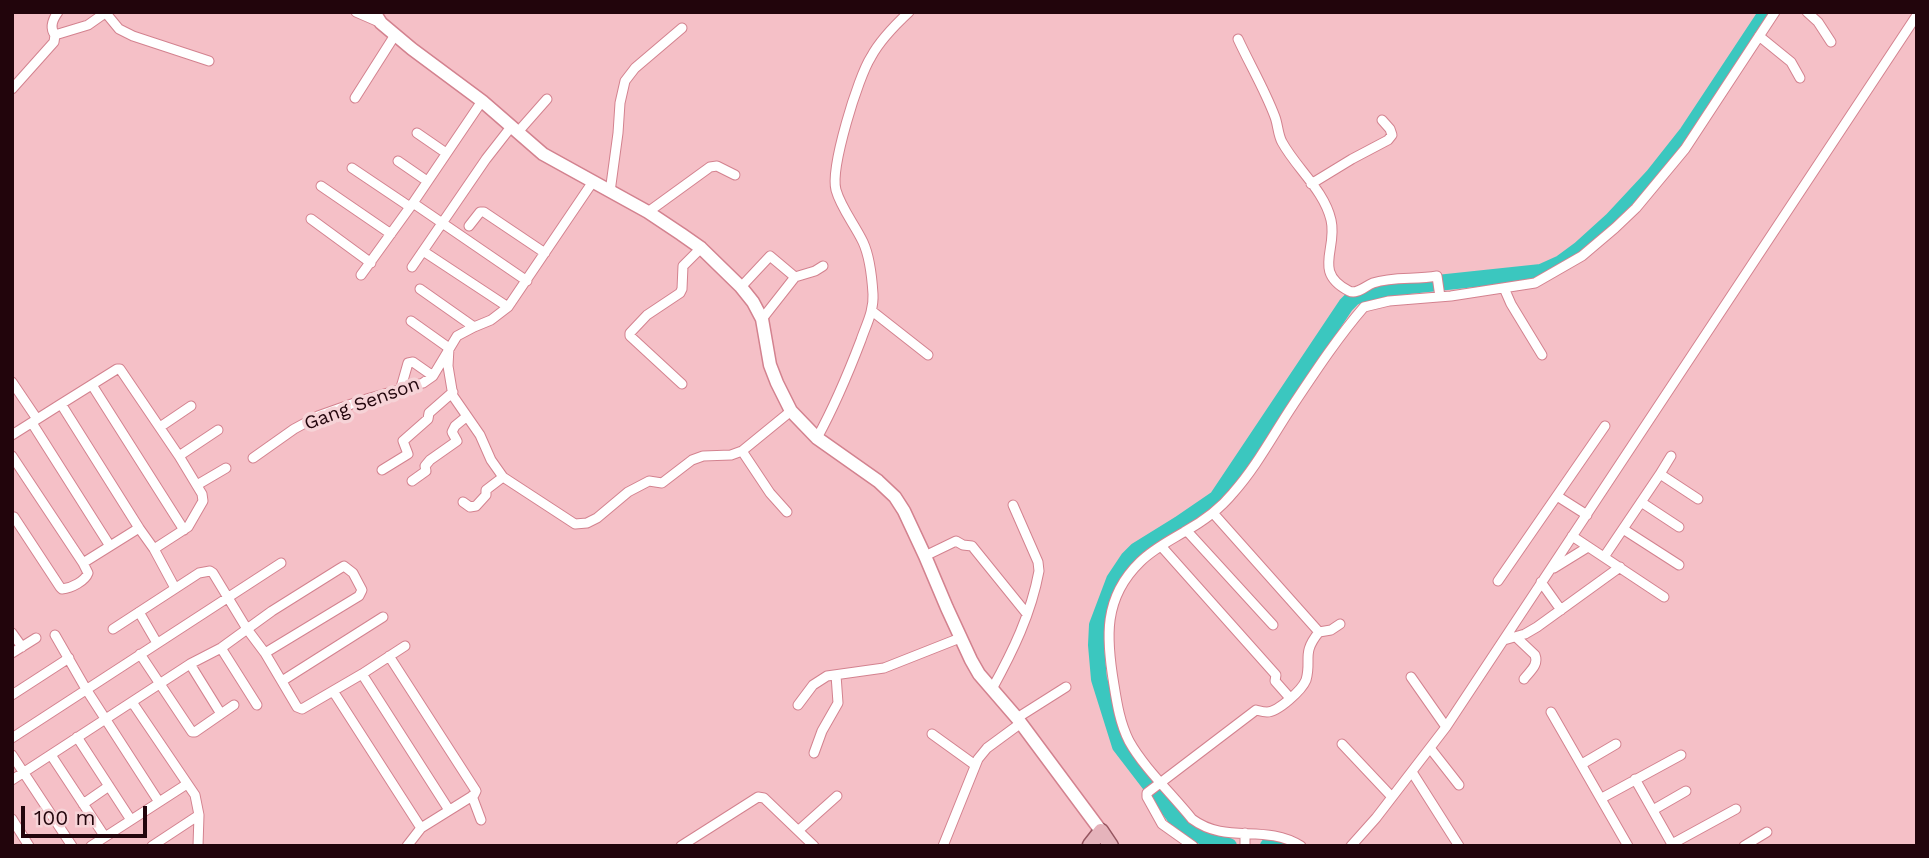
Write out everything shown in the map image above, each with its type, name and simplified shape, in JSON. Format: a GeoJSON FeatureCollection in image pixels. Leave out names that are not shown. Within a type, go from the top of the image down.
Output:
{"type":"FeatureCollection","features":[{"type":"Feature","properties":{"kind":"main road"},"geometry":{"type":"LineString","coordinates":[[1088,845],[1099,839],[1111,846]]}},
{"type":"Feature","properties":{"kind":"street"},"geometry":{"type":"LineString","coordinates":[[12,89],[50,49],[55,35],[53,23],[58,12]]}},
{"type":"Feature","properties":{"kind":"street"},"geometry":{"type":"LineString","coordinates":[[356,12],[377,18],[482,101],[543,154],[648,212],[701,248],[741,287],[762,319],[771,365],[792,411],[817,438],[878,481],[895,498],[904,511],[971,660],[1019,721],[1099,839]]}},
{"type":"Feature","properties":{"kind":"street"},"geometry":{"type":"LineString","coordinates":[[817,438],[852,364],[872,310],[873,295],[865,244],[836,192],[834,178],[853,104],[869,58],[909,12]]}},
{"type":"Feature","properties":{"kind":"street"},"geometry":{"type":"LineString","coordinates":[[1301,846],[1280,835],[1245,839],[1210,830],[1192,819],[1155,786],[1122,722],[1113,677],[1107,639],[1111,611],[1120,586],[1139,562],[1225,503],[1248,475],[1293,405],[1364,307],[1440,293],[1535,283],[1582,256],[1615,228],[1636,208],[1685,149],[1774,12]]}},
{"type":"Feature","properties":{"kind":"street"},"geometry":{"type":"LineString","coordinates":[[1807,12],[1831,42]]}},
{"type":"Feature","properties":{"kind":"street"},"geometry":{"type":"LineString","coordinates":[[55,35],[88,25],[105,13],[119,29],[133,36],[209,61]]}},
{"type":"Feature","properties":{"kind":"street"},"geometry":{"type":"LineString","coordinates":[[1351,846],[1446,727],[1917,15]]}},
{"type":"Feature","properties":{"kind":"street"},"geometry":{"type":"LineString","coordinates":[[610,192],[625,81],[635,68],[682,28]]}},
{"type":"Feature","properties":{"kind":"street"},"geometry":{"type":"LineString","coordinates":[[355,98],[396,35]]}},
{"type":"Feature","properties":{"kind":"street"},"geometry":{"type":"LineString","coordinates":[[1759,36],[1791,62],[1800,78]]}},
{"type":"Feature","properties":{"kind":"street"},"geometry":{"type":"LineString","coordinates":[[1238,39],[1276,118],[1281,141],[1331,218],[1327,267],[1331,275],[1351,292],[1373,283],[1395,279],[1438,277],[1440,293]]}},
{"type":"Feature","properties":{"kind":"street"},"geometry":{"type":"LineString","coordinates":[[412,267],[486,159],[547,99]]}},
{"type":"Feature","properties":{"kind":"street"},"geometry":{"type":"LineString","coordinates":[[361,275],[482,101]]}},
{"type":"Feature","properties":{"kind":"street"},"geometry":{"type":"LineString","coordinates":[[1311,184],[1388,140],[1392,135],[1382,120]]}},
{"type":"Feature","properties":{"kind":"street"},"geometry":{"type":"LineString","coordinates":[[417,133],[446,153]]}},
{"type":"Feature","properties":{"kind":"street"},"geometry":{"type":"LineString","coordinates":[[398,161],[426,181]]}},
{"type":"Feature","properties":{"kind":"street"},"geometry":{"type":"LineString","coordinates":[[648,212],[710,167],[717,166],[735,176]]}},
{"type":"Feature","properties":{"kind":"street"},"geometry":{"type":"LineString","coordinates":[[352,168],[442,223],[527,281]]}},
{"type":"Feature","properties":{"kind":"street","name":"Gang Senson"},"geometry":{"type":"LineString","coordinates":[[253,458],[293,429],[318,416],[423,383],[433,376],[457,336],[491,320],[508,307],[592,183]]}},
{"type":"Feature","properties":{"kind":"street"},"geometry":{"type":"LineString","coordinates":[[321,186],[391,234]]}},
{"type":"Feature","properties":{"kind":"street"},"geometry":{"type":"LineString","coordinates":[[469,226],[480,212],[484,212],[545,253]]}},
{"type":"Feature","properties":{"kind":"street"},"geometry":{"type":"LineString","coordinates":[[311,219],[371,262]]}},
{"type":"Feature","properties":{"kind":"street"},"geometry":{"type":"LineString","coordinates":[[682,384],[630,333],[647,315],[680,293],[683,266],[701,248]]}},
{"type":"Feature","properties":{"kind":"street"},"geometry":{"type":"LineString","coordinates":[[424,251],[508,307]]}},
{"type":"Feature","properties":{"kind":"street"},"geometry":{"type":"LineString","coordinates":[[741,287],[770,256],[795,277]]}},
{"type":"Feature","properties":{"kind":"street"},"geometry":{"type":"LineString","coordinates":[[762,319],[795,277],[823,266]]}},
{"type":"Feature","properties":{"kind":"street"},"geometry":{"type":"LineString","coordinates":[[1504,288],[1542,355]]}},
{"type":"Feature","properties":{"kind":"street"},"geometry":{"type":"LineString","coordinates":[[420,289],[474,327]]}},
{"type":"Feature","properties":{"kind":"street"},"geometry":{"type":"LineString","coordinates":[[872,310],[928,355]]}},
{"type":"Feature","properties":{"kind":"street"},"geometry":{"type":"LineString","coordinates":[[411,321],[449,348],[448,366],[453,396],[480,435],[491,460],[503,477],[575,524],[587,523],[597,518],[628,492],[649,481],[662,483],[692,460],[742,451],[792,411]]}},
{"type":"Feature","properties":{"kind":"street"},"geometry":{"type":"LineString","coordinates":[[400,391],[408,363],[413,362],[433,376]]}},
{"type":"Feature","properties":{"kind":"street"},"geometry":{"type":"LineString","coordinates":[[12,435],[120,369],[202,494],[203,501],[193,520],[184,530],[154,549]]}},
{"type":"Feature","properties":{"kind":"street"},"geometry":{"type":"LineString","coordinates":[[12,382],[110,546]]}},
{"type":"Feature","properties":{"kind":"street"},"geometry":{"type":"LineString","coordinates":[[92,385],[184,530]]}},
{"type":"Feature","properties":{"kind":"street"},"geometry":{"type":"LineString","coordinates":[[382,470],[408,454],[403,441],[453,392]]}},
{"type":"Feature","properties":{"kind":"street"},"geometry":{"type":"LineString","coordinates":[[61,404],[138,528],[154,549],[175,588]]}},
{"type":"Feature","properties":{"kind":"street"},"geometry":{"type":"LineString","coordinates":[[160,427],[191,407]]}},
{"type":"Feature","properties":{"kind":"street"},"geometry":{"type":"LineString","coordinates":[[412,481],[426,471],[425,466],[430,460],[457,441],[452,432],[466,417]]}},
{"type":"Feature","properties":{"kind":"street"},"geometry":{"type":"LineString","coordinates":[[1498,581],[1605,426]]}},
{"type":"Feature","properties":{"kind":"street"},"geometry":{"type":"LineString","coordinates":[[179,456],[218,430]]}},
{"type":"Feature","properties":{"kind":"street"},"geometry":{"type":"LineString","coordinates":[[742,451],[787,512]]}},
{"type":"Feature","properties":{"kind":"street"},"geometry":{"type":"LineString","coordinates":[[12,456],[83,563],[88,573],[85,578],[62,589],[13,517]]}},
{"type":"Feature","properties":{"kind":"street"},"geometry":{"type":"LineString","coordinates":[[1604,557],[1671,456]]}},
{"type":"Feature","properties":{"kind":"street"},"geometry":{"type":"LineString","coordinates":[[197,485],[226,468]]}},
{"type":"Feature","properties":{"kind":"street"},"geometry":{"type":"LineString","coordinates":[[1660,474],[1698,499]]}},
{"type":"Feature","properties":{"kind":"street"},"geometry":{"type":"LineString","coordinates":[[463,502],[470,507],[477,506],[486,495],[486,490],[503,477]]}},
{"type":"Feature","properties":{"kind":"street"},"geometry":{"type":"LineString","coordinates":[[1558,496],[1587,515]]}},
{"type":"Feature","properties":{"kind":"street"},"geometry":{"type":"LineString","coordinates":[[1641,502],[1679,527]]}},
{"type":"Feature","properties":{"kind":"street"},"geometry":{"type":"LineString","coordinates":[[992,689],[1015,646],[1039,571],[1038,562],[1013,505]]}},
{"type":"Feature","properties":{"kind":"street"},"geometry":{"type":"LineString","coordinates":[[1213,513],[1319,632]]}},
{"type":"Feature","properties":{"kind":"street"},"geometry":{"type":"LineString","coordinates":[[83,563],[138,528]]}},
{"type":"Feature","properties":{"kind":"street"},"geometry":{"type":"LineString","coordinates":[[1623,528],[1679,565]]}},
{"type":"Feature","properties":{"kind":"street"},"geometry":{"type":"LineString","coordinates":[[1187,531],[1273,625]]}},
{"type":"Feature","properties":{"kind":"street"},"geometry":{"type":"LineString","coordinates":[[1572,536],[1664,597]]}},
{"type":"Feature","properties":{"kind":"street"},"geometry":{"type":"LineString","coordinates":[[925,556],[956,541],[972,546],[1027,614]]}},
{"type":"Feature","properties":{"kind":"street"},"geometry":{"type":"LineString","coordinates":[[1161,546],[1276,675],[1275,681],[1290,698]]}},
{"type":"Feature","properties":{"kind":"street"},"geometry":{"type":"LineString","coordinates":[[1550,570],[1588,547]]}},
{"type":"Feature","properties":{"kind":"street"},"geometry":{"type":"LineString","coordinates":[[12,738],[281,563]]}},
{"type":"Feature","properties":{"kind":"street"},"geometry":{"type":"LineString","coordinates":[[12,780],[190,664],[221,649],[272,611],[339,569],[344,566],[353,573],[362,590],[359,596],[265,653]]}},
{"type":"Feature","properties":{"kind":"street"},"geometry":{"type":"LineString","coordinates":[[1504,640],[1537,627],[1619,567]]}},
{"type":"Feature","properties":{"kind":"street"},"geometry":{"type":"LineString","coordinates":[[114,629],[199,573],[210,570],[297,707],[302,709],[405,646]]}},
{"type":"Feature","properties":{"kind":"street"},"geometry":{"type":"LineString","coordinates":[[1542,582],[1561,610]]}},
{"type":"Feature","properties":{"kind":"street"},"geometry":{"type":"LineString","coordinates":[[139,612],[157,643]]}},
{"type":"Feature","properties":{"kind":"street"},"geometry":{"type":"LineString","coordinates":[[282,681],[383,618]]}},
{"type":"Feature","properties":{"kind":"street"},"geometry":{"type":"LineString","coordinates":[[1194,846],[1162,824],[1147,797],[1155,786],[1256,710],[1269,712],[1290,698],[1307,678],[1309,643],[1319,632],[1331,630],[1340,624]]}},
{"type":"Feature","properties":{"kind":"street"},"geometry":{"type":"LineString","coordinates":[[12,633],[22,647]]}},
{"type":"Feature","properties":{"kind":"street"},"geometry":{"type":"LineString","coordinates":[[55,635],[86,690],[159,802]]}},
{"type":"Feature","properties":{"kind":"street"},"geometry":{"type":"LineString","coordinates":[[1516,637],[1537,659],[1524,679]]}},
{"type":"Feature","properties":{"kind":"street"},"geometry":{"type":"LineString","coordinates":[[12,653],[36,638]]}},
{"type":"Feature","properties":{"kind":"street"},"geometry":{"type":"LineString","coordinates":[[798,705],[819,680],[827,676],[884,668],[960,638]]}},
{"type":"Feature","properties":{"kind":"street"},"geometry":{"type":"LineString","coordinates":[[221,649],[257,705]]}},
{"type":"Feature","properties":{"kind":"street"},"geometry":{"type":"LineString","coordinates":[[140,654],[192,732],[234,705]]}},
{"type":"Feature","properties":{"kind":"street"},"geometry":{"type":"LineString","coordinates":[[389,656],[475,789],[475,794],[421,828],[407,846]]}},
{"type":"Feature","properties":{"kind":"street"},"geometry":{"type":"LineString","coordinates":[[12,695],[69,658]]}},
{"type":"Feature","properties":{"kind":"street"},"geometry":{"type":"LineString","coordinates":[[190,664],[220,715]]}},
{"type":"Feature","properties":{"kind":"street"},"geometry":{"type":"LineString","coordinates":[[362,674],[449,810]]}},
{"type":"Feature","properties":{"kind":"street"},"geometry":{"type":"LineString","coordinates":[[814,753],[822,731],[838,704],[836,674]]}},
{"type":"Feature","properties":{"kind":"street"},"geometry":{"type":"LineString","coordinates":[[1411,677],[1446,727]]}},
{"type":"Feature","properties":{"kind":"street"},"geometry":{"type":"LineString","coordinates":[[943,846],[975,765],[987,748],[1066,687]]}},
{"type":"Feature","properties":{"kind":"street"},"geometry":{"type":"LineString","coordinates":[[333,691],[421,828]]}},
{"type":"Feature","properties":{"kind":"street"},"geometry":{"type":"LineString","coordinates":[[132,702],[195,795],[200,815],[198,846]]}},
{"type":"Feature","properties":{"kind":"street"},"geometry":{"type":"LineString","coordinates":[[1551,712],[1628,846]]}},
{"type":"Feature","properties":{"kind":"street"},"geometry":{"type":"LineString","coordinates":[[932,734],[975,765]]}},
{"type":"Feature","properties":{"kind":"street"},"geometry":{"type":"LineString","coordinates":[[77,737],[131,820]]}},
{"type":"Feature","properties":{"kind":"street"},"geometry":{"type":"LineString","coordinates":[[1342,744],[1391,796]]}},
{"type":"Feature","properties":{"kind":"street"},"geometry":{"type":"LineString","coordinates":[[1582,764],[1616,744]]}},
{"type":"Feature","properties":{"kind":"street"},"geometry":{"type":"LineString","coordinates":[[1430,748],[1459,785]]}},
{"type":"Feature","properties":{"kind":"street"},"geometry":{"type":"LineString","coordinates":[[12,755],[72,846]]}},
{"type":"Feature","properties":{"kind":"street"},"geometry":{"type":"LineString","coordinates":[[51,755],[105,837]]}},
{"type":"Feature","properties":{"kind":"street"},"geometry":{"type":"LineString","coordinates":[[1602,798],[1681,755]]}},
{"type":"Feature","properties":{"kind":"street"},"geometry":{"type":"LineString","coordinates":[[1412,772],[1459,846]]}},
{"type":"Feature","properties":{"kind":"street"},"geometry":{"type":"LineString","coordinates":[[1635,779],[1672,845],[1736,809]]}},
{"type":"Feature","properties":{"kind":"street"},"geometry":{"type":"LineString","coordinates":[[91,846],[187,783]]}},
{"type":"Feature","properties":{"kind":"street"},"geometry":{"type":"LineString","coordinates":[[83,803],[109,786]]}},
{"type":"Feature","properties":{"kind":"street"},"geometry":{"type":"LineString","coordinates":[[1653,810],[1686,791]]}},
{"type":"Feature","properties":{"kind":"street"},"geometry":{"type":"LineString","coordinates":[[472,796],[481,820]]}},
{"type":"Feature","properties":{"kind":"street"},"geometry":{"type":"LineString","coordinates":[[799,830],[837,796]]}},
{"type":"Feature","properties":{"kind":"street"},"geometry":{"type":"LineString","coordinates":[[681,846],[758,797],[764,798],[814,846]]}},
{"type":"Feature","properties":{"kind":"street"},"geometry":{"type":"LineString","coordinates":[[152,846],[200,815]]}},
{"type":"Feature","properties":{"kind":"street"},"geometry":{"type":"LineString","coordinates":[[12,820],[29,846]]}},
{"type":"Feature","properties":{"kind":"street"},"geometry":{"type":"LineString","coordinates":[[1744,846],[1767,832]]}},
{"type":"Feature","properties":{"kind":"waterway"},"geometry":{"type":"LineString","coordinates":[[1229,846],[1198,835],[1176,819],[1120,746],[1099,679],[1096,645],[1097,625],[1114,580],[1137,550],[1217,498],[1353,298],[1409,286],[1541,272],[1561,263],[1580,249],[1612,220],[1653,176],[1687,133],[1767,12]]}},
{"type":"Feature","properties":{"kind":"waterway"},"geometry":{"type":"LineString","coordinates":[[1268,846],[1277,846]]}}]}
